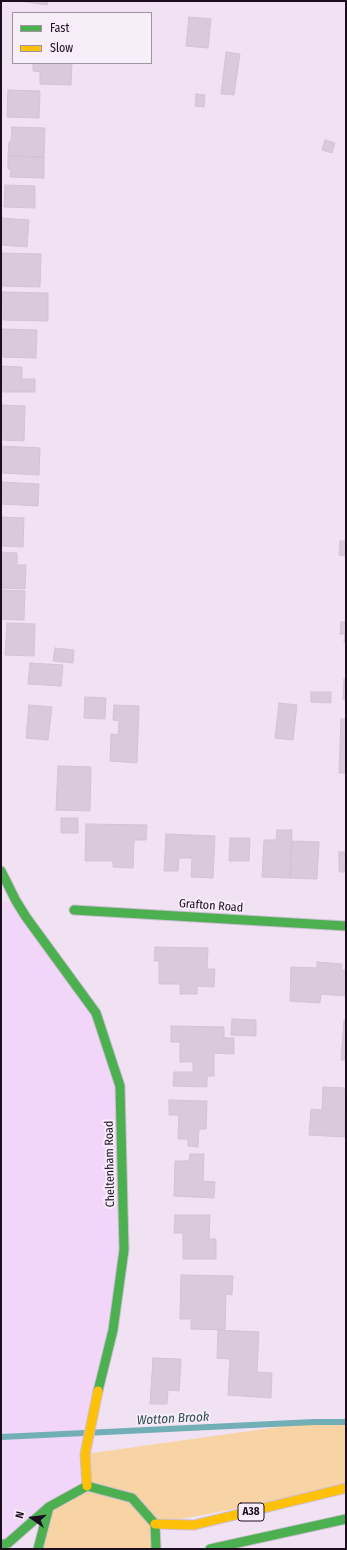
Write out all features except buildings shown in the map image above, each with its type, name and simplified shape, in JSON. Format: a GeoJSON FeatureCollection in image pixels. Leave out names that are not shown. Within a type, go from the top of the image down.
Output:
{"type":"FeatureCollection","features":[{"type":"Feature","properties":{"kind":"main road","name":"Cheltenham Road"},"geometry":{"type":"LineString","coordinates":[[1,871],[12,901],[29,921],[96,1013],[120,1086],[124,1250],[113,1330],[91,1420],[85,1454],[87,1486]]}},
{"type":"Feature","properties":{"kind":"main road","name":"Grafton Road"},"geometry":{"type":"LineString","coordinates":[[74,910],[346,926]]}},
{"type":"Feature","properties":{"kind":"main road"},"geometry":{"type":"LineString","coordinates":[[1,1545],[8,1543],[48,1507],[87,1486],[132,1498],[155,1524],[156,1549]]}},
{"type":"Feature","properties":{"kind":"main road","name":"A38"},"geometry":{"type":"LineString","coordinates":[[155,1524],[194,1525],[346,1488]]}},
{"type":"Feature","properties":{"kind":"main road"},"geometry":{"type":"LineString","coordinates":[[38,1549],[48,1507]]}},
{"type":"Feature","properties":{"kind":"main road","name":"A38"},"geometry":{"type":"LineString","coordinates":[[210,1549],[346,1519]]}},
{"type":"Feature","properties":{"kind":"shaded area"},"geometry":{"type":"Polygon","coordinates":[[[16,901],[96,1013],[120,1086],[124,1250],[87,1486],[1,1545],[1,903],[16,901]]]}},
{"type":"Feature","properties":{"kind":"shaded area"},"geometry":{"type":"Polygon","coordinates":[[[314,1422],[346,1422],[346,1488],[155,1524],[156,1549],[39,1549],[49,1507],[87,1486],[85,1454],[314,1422]]]}},
{"type":"Feature","properties":{"kind":"waterway","name":"Wotton Brook"},"geometry":{"type":"LineString","coordinates":[[1,1437],[314,1422],[346,1422]]}},
{"type":"Feature","properties":{"kind":"traffic: fast"},"geometry":{"type":"LineString","coordinates":[[1,871],[26,917],[96,1013],[120,1086],[124,1250],[113,1330],[98,1391]]}},
{"type":"Feature","properties":{"kind":"traffic: fast"},"geometry":{"type":"LineString","coordinates":[[74,910],[346,926]]}},
{"type":"Feature","properties":{"kind":"traffic: fast"},"geometry":{"type":"LineString","coordinates":[[1,1545],[8,1543],[49,1507],[87,1486],[132,1498],[155,1524],[156,1549]]}},
{"type":"Feature","properties":{"kind":"traffic: fast"},"geometry":{"type":"LineString","coordinates":[[38,1549],[49,1507]]}},
{"type":"Feature","properties":{"kind":"traffic: fast"},"geometry":{"type":"LineString","coordinates":[[210,1549],[346,1519]]}},
{"type":"Feature","properties":{"kind":"traffic: slow"},"geometry":{"type":"LineString","coordinates":[[87,1486],[85,1454],[98,1391]]}},
{"type":"Feature","properties":{"kind":"traffic: slow"},"geometry":{"type":"LineString","coordinates":[[155,1524],[194,1525],[346,1488]]}}]}
